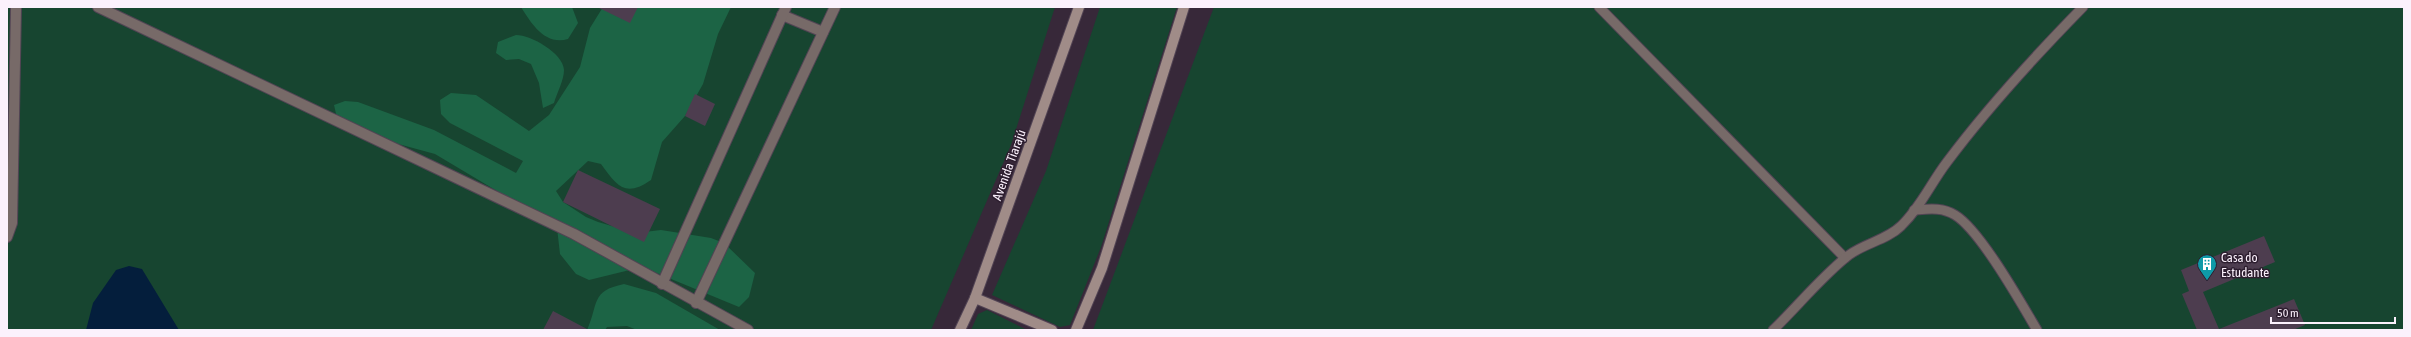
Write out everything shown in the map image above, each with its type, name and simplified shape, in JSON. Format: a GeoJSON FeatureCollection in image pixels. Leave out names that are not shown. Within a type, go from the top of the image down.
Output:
{"type":"FeatureCollection","features":[{"type":"Feature","properties":{"kind":"main road","name":"Avenida Tiarajú"},"geometry":{"type":"LineString","coordinates":[[960,330],[975,298],[1079,7]]}},
{"type":"Feature","properties":{"kind":"main road"},"geometry":{"type":"LineString","coordinates":[[1076,330],[1102,268],[1184,7]]}},
{"type":"Feature","properties":{"kind":"main road"},"geometry":{"type":"LineString","coordinates":[[975,298],[1052,330]]}},
{"type":"Feature","properties":{"kind":"street"},"geometry":{"type":"LineString","coordinates":[[7,237],[12,224],[16,7]]}},
{"type":"Feature","properties":{"kind":"street"},"geometry":{"type":"LineString","coordinates":[[98,7],[574,234],[696,303],[748,330]]}},
{"type":"Feature","properties":{"kind":"street"},"geometry":{"type":"LineString","coordinates":[[696,303],[835,7]]}},
{"type":"Feature","properties":{"kind":"street"},"geometry":{"type":"LineString","coordinates":[[662,284],[784,11],[823,32]]}},
{"type":"Feature","properties":{"kind":"lane"},"geometry":{"type":"LineString","coordinates":[[1599,7],[1845,258]]}},
{"type":"Feature","properties":{"kind":"lane"},"geometry":{"type":"LineString","coordinates":[[1773,330],[1845,258],[1861,246],[1884,238],[1901,226],[1914,210],[1946,163],[2005,90],[2083,7]]}},
{"type":"Feature","properties":{"kind":"lane"},"geometry":{"type":"LineString","coordinates":[[1914,210],[1939,208],[1956,216],[1975,235],[2037,330]]}},
{"type":"Feature","properties":{"kind":"green space"},"geometry":{"type":"Polygon","coordinates":[[[7,7],[1055,7],[1011,145],[931,330],[7,330],[7,7]]]}},
{"type":"Feature","properties":{"kind":"green space"},"geometry":{"type":"Polygon","coordinates":[[[521,7],[572,7],[578,23],[568,39],[552,39],[540,32],[534,26],[521,7]]]}},
{"type":"Feature","properties":{"kind":"green space"},"geometry":{"type":"Polygon","coordinates":[[[603,7],[731,7],[718,34],[703,84],[685,116],[662,142],[651,180],[642,185],[628,189],[617,183],[601,164],[588,161],[556,191],[563,202],[586,217],[598,222],[636,233],[661,230],[711,238],[724,243],[755,273],[749,297],[739,307],[642,267],[589,280],[576,274],[560,254],[557,228],[549,222],[435,154],[358,133],[337,118],[334,105],[345,101],[358,102],[434,130],[516,173],[523,161],[450,123],[441,114],[440,100],[451,93],[476,95],[529,131],[549,115],[580,67],[590,28],[603,7]]]}},
{"type":"Feature","properties":{"kind":"green space"},"geometry":{"type":"Polygon","coordinates":[[[1100,7],[1177,7],[1101,247],[1070,325],[1060,327],[992,295],[1046,171],[1100,7]]]}},
{"type":"Feature","properties":{"kind":"green space"},"geometry":{"type":"Polygon","coordinates":[[[1214,7],[2404,7],[2404,330],[1093,330],[1214,7]]]}},
{"type":"Feature","properties":{"kind":"green space"},"geometry":{"type":"Polygon","coordinates":[[[516,35],[530,38],[545,46],[558,57],[562,64],[564,70],[563,78],[554,103],[543,108],[539,83],[531,64],[519,59],[506,60],[496,53],[498,42],[516,35]]]}},
{"type":"Feature","properties":{"kind":"green space"},"geometry":{"type":"Polygon","coordinates":[[[624,284],[656,293],[720,330],[637,330],[627,326],[607,327],[605,330],[587,330],[597,300],[601,295],[606,290],[624,284]]]}},
{"type":"Feature","properties":{"kind":"green space"},"geometry":{"type":"Polygon","coordinates":[[[987,310],[1027,330],[971,330],[978,314],[987,310]]]}},
{"type":"Feature","properties":{"kind":"water"},"geometry":{"type":"Polygon","coordinates":[[[129,266],[142,269],[179,330],[86,330],[93,303],[116,270],[129,266]]]}},
{"type":"Feature","properties":{"kind":"building"},"geometry":{"type":"Polygon","coordinates":[[[597,7],[638,7],[630,23],[597,7]]]}},
{"type":"Feature","properties":{"kind":"building"},"geometry":{"type":"Polygon","coordinates":[[[695,94],[715,104],[705,126],[685,116],[695,94]]]}},
{"type":"Feature","properties":{"kind":"building"},"geometry":{"type":"Polygon","coordinates":[[[578,170],[660,209],[644,242],[563,202],[578,170]]]}},
{"type":"Feature","properties":{"kind":"building","name":"Casa do Estudante"},"geometry":{"type":"Polygon","coordinates":[[[2264,236],[2275,262],[2203,292],[2219,329],[2294,299],[2305,325],[2293,330],[2197,330],[2182,294],[2189,291],[2181,270],[2264,236]]]}},
{"type":"Feature","properties":{"kind":"building"},"geometry":{"type":"Polygon","coordinates":[[[553,311],[589,330],[543,330],[553,311]]]}},
{"type":"Feature","properties":{"kind":"place","name":"Casa do Estudante"},"geometry":{"type":"Point","coordinates":[2207,281]}}]}
